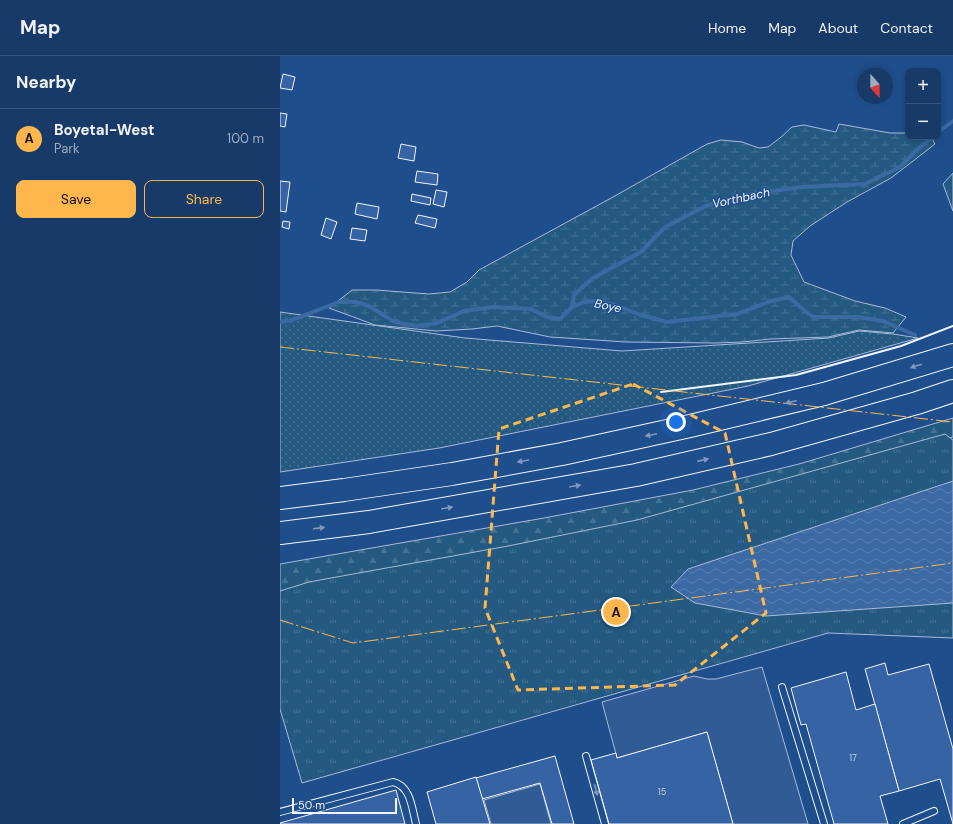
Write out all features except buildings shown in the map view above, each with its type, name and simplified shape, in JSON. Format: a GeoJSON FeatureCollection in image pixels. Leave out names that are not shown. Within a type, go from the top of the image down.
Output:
{"type":"FeatureCollection","features":[{"type":"Feature","properties":{"kind":"highway"},"geometry":{"type":"LineString","coordinates":[[280,498],[452,474],[582,450],[824,394],[953,355]]}},
{"type":"Feature","properties":{"kind":"highway"},"geometry":{"type":"LineString","coordinates":[[280,533],[369,522],[636,475],[771,444],[917,403],[953,391]]}},
{"type":"Feature","properties":{"kind":"lane"},"geometry":{"type":"LineString","coordinates":[[782,687],[824,824]]}},
{"type":"Feature","properties":{"kind":"lane"},"geometry":{"type":"LineString","coordinates":[[586,756],[605,824]]}},
{"type":"Feature","properties":{"kind":"lane"},"geometry":{"type":"LineString","coordinates":[[280,812],[393,782],[398,783],[408,793],[416,824]]}},
{"type":"Feature","properties":{"kind":"lane"},"geometry":{"type":"LineString","coordinates":[[903,824],[934,811]]}},
{"type":"Feature","properties":{"kind":"highlighted area"},"geometry":{"type":"Polygon","coordinates":[[[633,384],[725,433],[766,613],[675,685],[518,690],[485,608],[499,429],[633,384]]]}},
{"type":"Feature","properties":{"kind":"green space"},"geometry":{"type":"Polygon","coordinates":[[[839,124],[890,133],[905,133],[905,140],[933,140],[935,144],[891,178],[847,202],[810,226],[793,241],[791,255],[804,282],[855,301],[885,308],[906,317],[893,333],[859,330],[828,337],[770,339],[743,342],[626,342],[550,337],[497,326],[436,331],[375,325],[329,308],[352,290],[376,290],[429,294],[450,292],[467,282],[479,270],[707,144],[721,140],[742,142],[759,148],[768,147],[792,127],[804,125],[836,132],[839,124]]]}},
{"type":"Feature","properties":{"kind":"green space"},"geometry":{"type":"Polygon","coordinates":[[[953,173],[953,211],[943,184],[953,173]]]}},
{"type":"Feature","properties":{"kind":"green space"},"geometry":{"type":"Polygon","coordinates":[[[280,312],[465,338],[622,351],[829,338],[859,331],[918,338],[748,386],[439,448],[280,472],[280,312]]]}},
{"type":"Feature","properties":{"kind":"green space"},"geometry":{"type":"Polygon","coordinates":[[[953,418],[953,437],[773,495],[280,599],[280,564],[544,518],[693,490],[799,464],[953,418]]]}},
{"type":"Feature","properties":{"kind":"green space"},"geometry":{"type":"Polygon","coordinates":[[[945,434],[953,440],[953,638],[828,633],[302,783],[280,709],[280,591],[309,582],[508,546],[637,520],[945,434]]]}},
{"type":"Feature","properties":{"kind":"shaded area"},"geometry":{"type":"Polygon","coordinates":[[[762,667],[808,824],[733,824],[707,732],[617,758],[602,702],[694,676],[707,679],[716,679],[762,667]]]}},
{"type":"Feature","properties":{"kind":"shaded area"},"geometry":{"type":"Polygon","coordinates":[[[540,784],[551,824],[491,824],[484,800],[540,784]]]}},
{"type":"Feature","properties":{"kind":"water"},"geometry":{"type":"Polygon","coordinates":[[[953,481],[953,603],[766,616],[695,603],[671,587],[688,569],[953,481]]]}},
{"type":"Feature","properties":{"kind":"waterway","name":"Vorthbach"},"geometry":{"type":"LineString","coordinates":[[941,130],[953,121]]}},
{"type":"Feature","properties":{"kind":"waterway","name":"Vorthbach"},"geometry":{"type":"LineString","coordinates":[[572,307],[574,295],[593,278],[641,252],[665,227],[706,206],[741,196],[801,187],[865,184],[900,167],[928,140]]}},
{"type":"Feature","properties":{"kind":"waterway","name":"Boye"},"geometry":{"type":"LineString","coordinates":[[280,322],[292,320],[339,302],[356,302],[369,306],[393,321],[417,326],[437,323],[464,311],[493,307],[531,309],[547,317],[560,319],[572,307],[584,302],[598,301],[667,322],[737,314],[768,302],[789,297],[813,317],[857,317],[883,321],[915,335]]}},
{"type":"Feature","properties":{"kind":"wall"},"geometry":{"type":"LineString","coordinates":[[661,392],[796,375],[901,346],[953,326]]}},
{"type":"Feature","properties":{"kind":"power"},"geometry":{"type":"LineString","coordinates":[[280,347],[953,422]]}},
{"type":"Feature","properties":{"kind":"power"},"geometry":{"type":"LineString","coordinates":[[280,620],[353,643],[953,563]]}},
{"type":"Feature","properties":{"kind":"place","name":"Boyetal-West"},"geometry":{"type":"Point","coordinates":[616,612]}}]}
